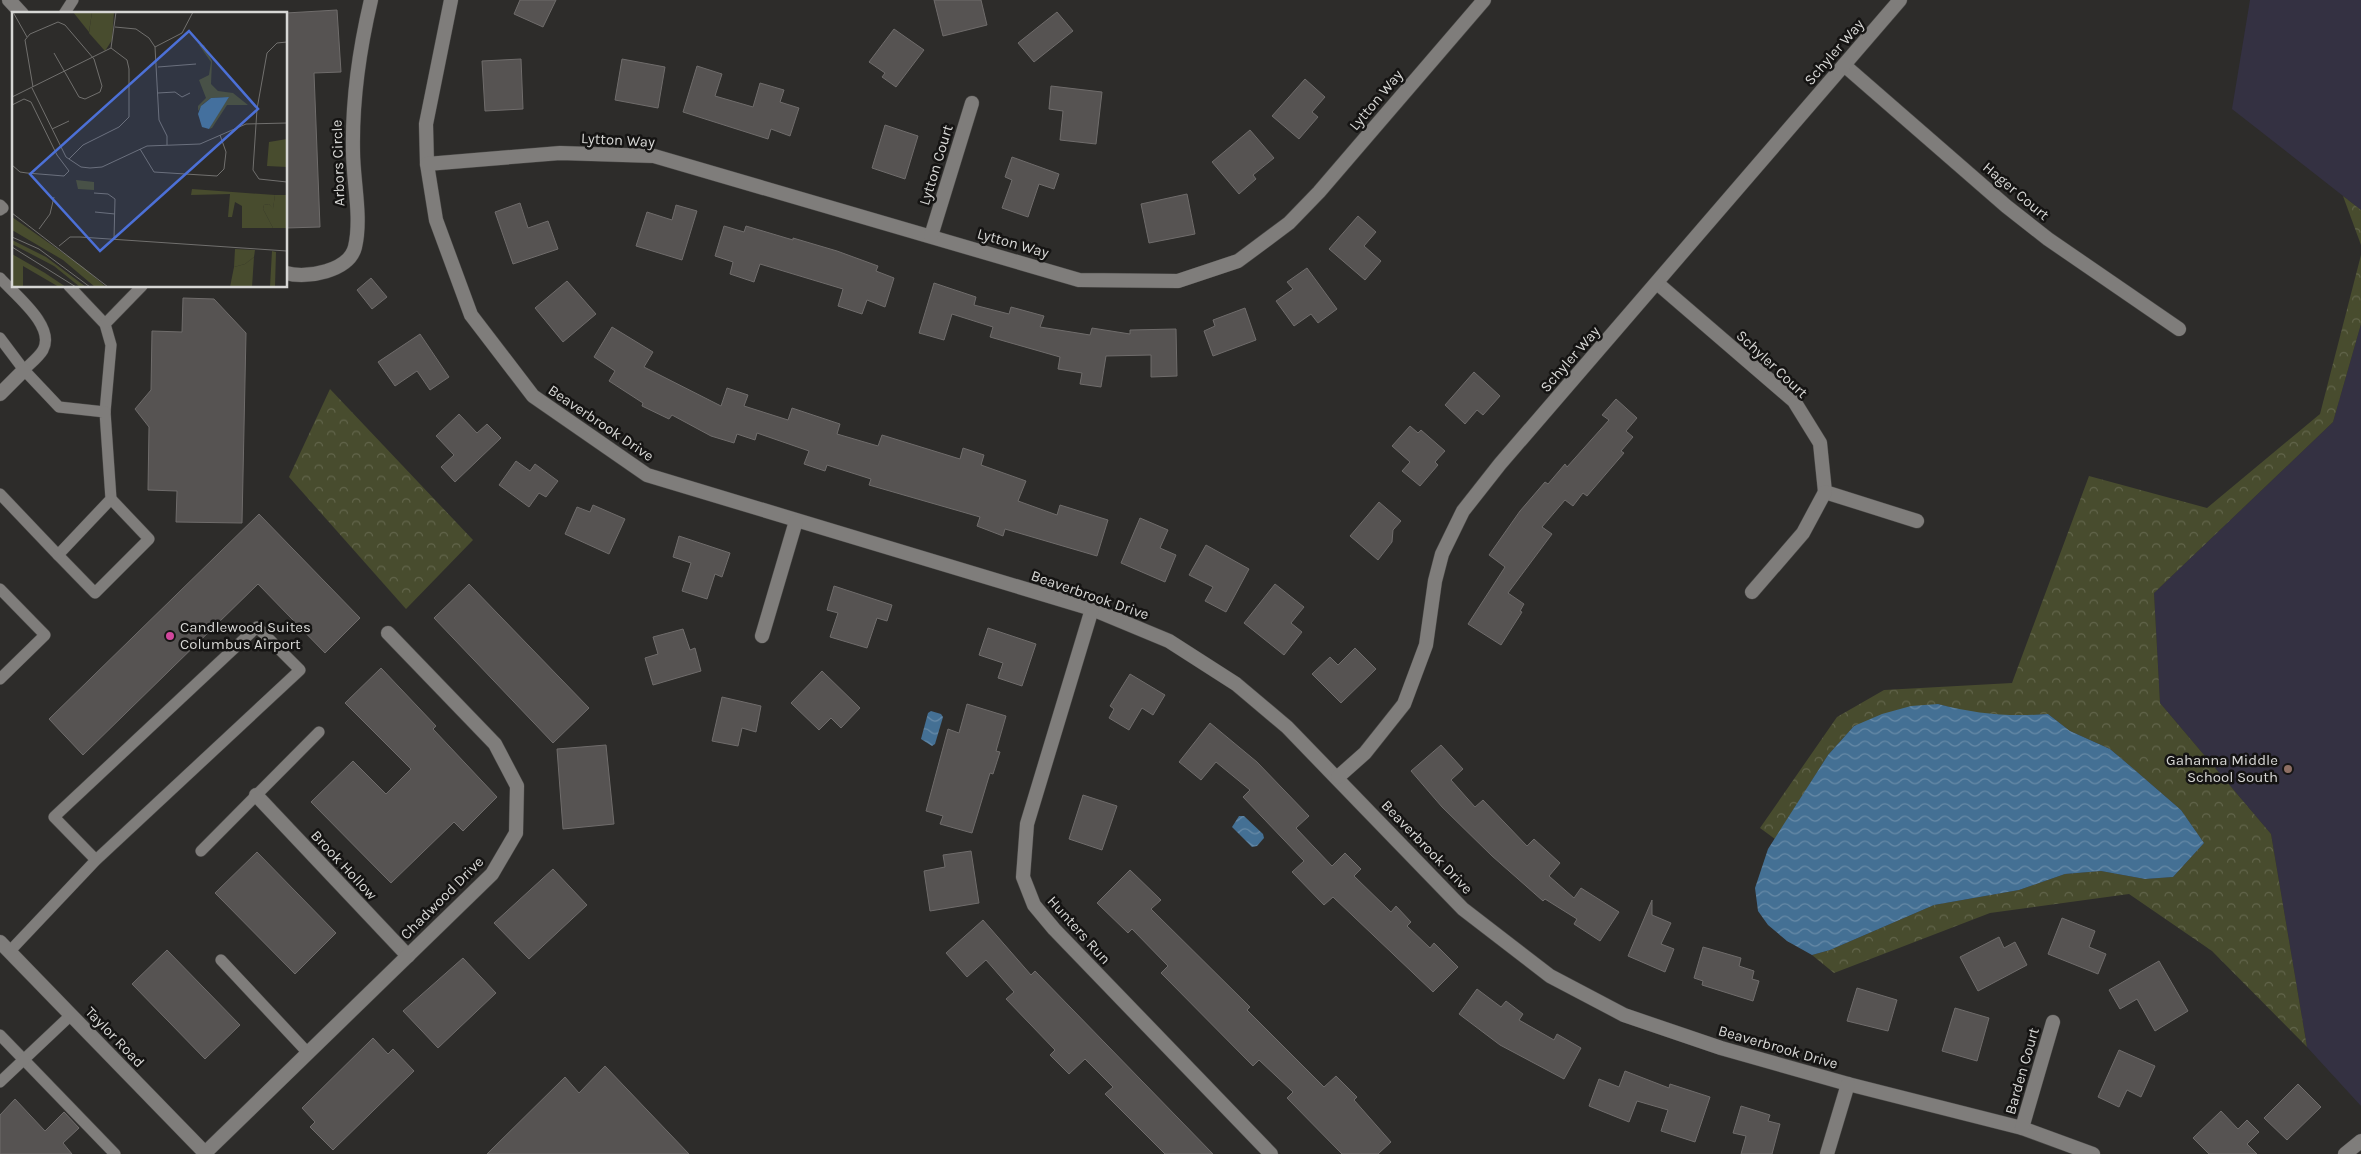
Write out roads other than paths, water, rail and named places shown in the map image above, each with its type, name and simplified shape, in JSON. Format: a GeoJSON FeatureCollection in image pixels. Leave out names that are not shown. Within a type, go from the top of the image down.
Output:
{"type":"FeatureCollection","features":[{"type":"Feature","properties":{"kind":"street"},"geometry":{"type":"LineString","coordinates":[[9,0],[20,12]]}},
{"type":"Feature","properties":{"kind":"street","name":"Arbors Circle"},"geometry":{"type":"LineString","coordinates":[[288,273],[329,272],[344,262],[355,248],[357,204],[353,154],[353,100],[361,42],[371,0]]}},
{"type":"Feature","properties":{"kind":"street","name":"Beaverbrook Drive"},"geometry":{"type":"LineString","coordinates":[[451,0],[426,124],[427,164],[436,220],[472,315],[533,396],[647,474],[796,521],[1092,609],[1169,641],[1236,684],[1287,727],[1338,777],[1463,909],[1550,976],[1624,1015],[1721,1048],[1848,1084],[2022,1128],[2093,1154]]}},
{"type":"Feature","properties":{"kind":"street","name":"Lytton Way"},"geometry":{"type":"LineString","coordinates":[[427,164],[560,153],[654,156],[1079,280],[1178,281],[1238,261],[1289,224],[1319,192],[1484,0]]}},
{"type":"Feature","properties":{"kind":"street","name":"Schyler Way"},"geometry":{"type":"LineString","coordinates":[[1338,777],[1365,753],[1404,704],[1426,645],[1435,580],[1442,554],[1463,511],[1500,464],[1900,0]]}},
{"type":"Feature","properties":{"kind":"street","name":"Hager Court"},"geometry":{"type":"LineString","coordinates":[[1844,65],[2006,206],[2048,239],[2178,329]]}},
{"type":"Feature","properties":{"kind":"street","name":"Lytton Court"},"geometry":{"type":"LineString","coordinates":[[931,236],[972,103]]}},
{"type":"Feature","properties":{"kind":"street","name":"Schyler Court"},"geometry":{"type":"LineString","coordinates":[[1657,283],[1794,402],[1820,443],[1824,492]]}},
{"type":"Feature","properties":{"kind":"street"},"geometry":{"type":"LineString","coordinates":[[0,394],[24,370]]}},
{"type":"Feature","properties":{"kind":"street"},"geometry":{"type":"LineString","coordinates":[[1752,592],[1803,532],[1824,492],[1917,521]]}},
{"type":"Feature","properties":{"kind":"street"},"geometry":{"type":"LineString","coordinates":[[762,636],[796,521]]}},
{"type":"Feature","properties":{"kind":"street","name":"Hunters Run"},"geometry":{"type":"LineString","coordinates":[[1092,609],[1027,824],[1023,877],[1034,905],[1054,929],[1272,1154]]}},
{"type":"Feature","properties":{"kind":"street","name":"Chadwood Drive"},"geometry":{"type":"LineString","coordinates":[[205,1153],[492,874],[516,833],[517,786],[495,744],[388,633]]}},
{"type":"Feature","properties":{"kind":"street","name":"Brook Hollow"},"geometry":{"type":"LineString","coordinates":[[256,795],[408,956]]}},
{"type":"Feature","properties":{"kind":"street","name":"Taylor Road"},"geometry":{"type":"LineString","coordinates":[[4,947],[205,1153]]}},
{"type":"Feature","properties":{"kind":"street","name":"Barden Court"},"geometry":{"type":"LineString","coordinates":[[2022,1128],[2053,1022]]}},
{"type":"Feature","properties":{"kind":"street"},"geometry":{"type":"LineString","coordinates":[[1827,1154],[1848,1084]]}},
{"type":"Feature","properties":{"kind":"street"},"geometry":{"type":"LineString","coordinates":[[2345,1154],[2361,1141]]}},
{"type":"Feature","properties":{"kind":"lane"},"geometry":{"type":"LineString","coordinates":[[65,12],[74,0]]}},
{"type":"Feature","properties":{"kind":"lane"},"geometry":{"type":"LineString","coordinates":[[0,205],[3,208],[0,210]]}},
{"type":"Feature","properties":{"kind":"lane"},"geometry":{"type":"LineString","coordinates":[[0,278],[42,323],[47,336],[43,350],[24,370]]}},
{"type":"Feature","properties":{"kind":"lane"},"geometry":{"type":"LineString","coordinates":[[0,494],[95,594],[149,539],[111,499],[105,412],[111,345],[105,324],[71,288]]}},
{"type":"Feature","properties":{"kind":"lane"},"geometry":{"type":"LineString","coordinates":[[105,324],[140,288]]}},
{"type":"Feature","properties":{"kind":"lane"},"geometry":{"type":"LineString","coordinates":[[0,338],[24,370],[59,407],[105,412]]}},
{"type":"Feature","properties":{"kind":"lane"},"geometry":{"type":"LineString","coordinates":[[58,555],[111,499]]}},
{"type":"Feature","properties":{"kind":"lane"},"geometry":{"type":"LineString","coordinates":[[0,589],[45,635],[0,679]]}},
{"type":"Feature","properties":{"kind":"lane"},"geometry":{"type":"LineString","coordinates":[[4,947],[300,670],[257,627],[54,817],[96,860]]}},
{"type":"Feature","properties":{"kind":"lane"},"geometry":{"type":"LineString","coordinates":[[201,851],[319,732]]}},
{"type":"Feature","properties":{"kind":"lane"},"geometry":{"type":"LineString","coordinates":[[221,960],[308,1053]]}},
{"type":"Feature","properties":{"kind":"lane"},"geometry":{"type":"LineString","coordinates":[[0,1082],[70,1015]]}},
{"type":"Feature","properties":{"kind":"lane"},"geometry":{"type":"LineString","coordinates":[[0,1035],[115,1154]]}},
{"type":"Feature","properties":{"kind":"water"},"geometry":{"type":"Polygon","coordinates":[[[1938,704],[1993,714],[2048,714],[2070,731],[2110,749],[2181,810],[2204,843],[2173,877],[2145,879],[2101,871],[2065,874],[2019,890],[1934,905],[1830,950],[1812,955],[1787,941],[1768,925],[1758,911],[1755,888],[1768,849],[1828,755],[1854,726],[1882,714],[1911,706],[1938,704]]]}},
{"type":"Feature","properties":{"kind":"water"},"geometry":{"type":"Polygon","coordinates":[[[931,711],[941,714],[943,717],[935,744],[932,746],[921,739],[928,713],[931,711]]]}},
{"type":"Feature","properties":{"kind":"water"},"geometry":{"type":"Polygon","coordinates":[[[1239,816],[1244,816],[1263,834],[1264,838],[1257,846],[1252,847],[1232,827],[1239,816]]]}},
{"type":"Feature","properties":{"kind":"place","name":"Candlewood Suites Columbus Airport"},"geometry":{"type":"Point","coordinates":[170,636]}},
{"type":"Feature","properties":{"kind":"place","name":"Gahanna Middle School South"},"geometry":{"type":"Point","coordinates":[2288,769]}}]}
